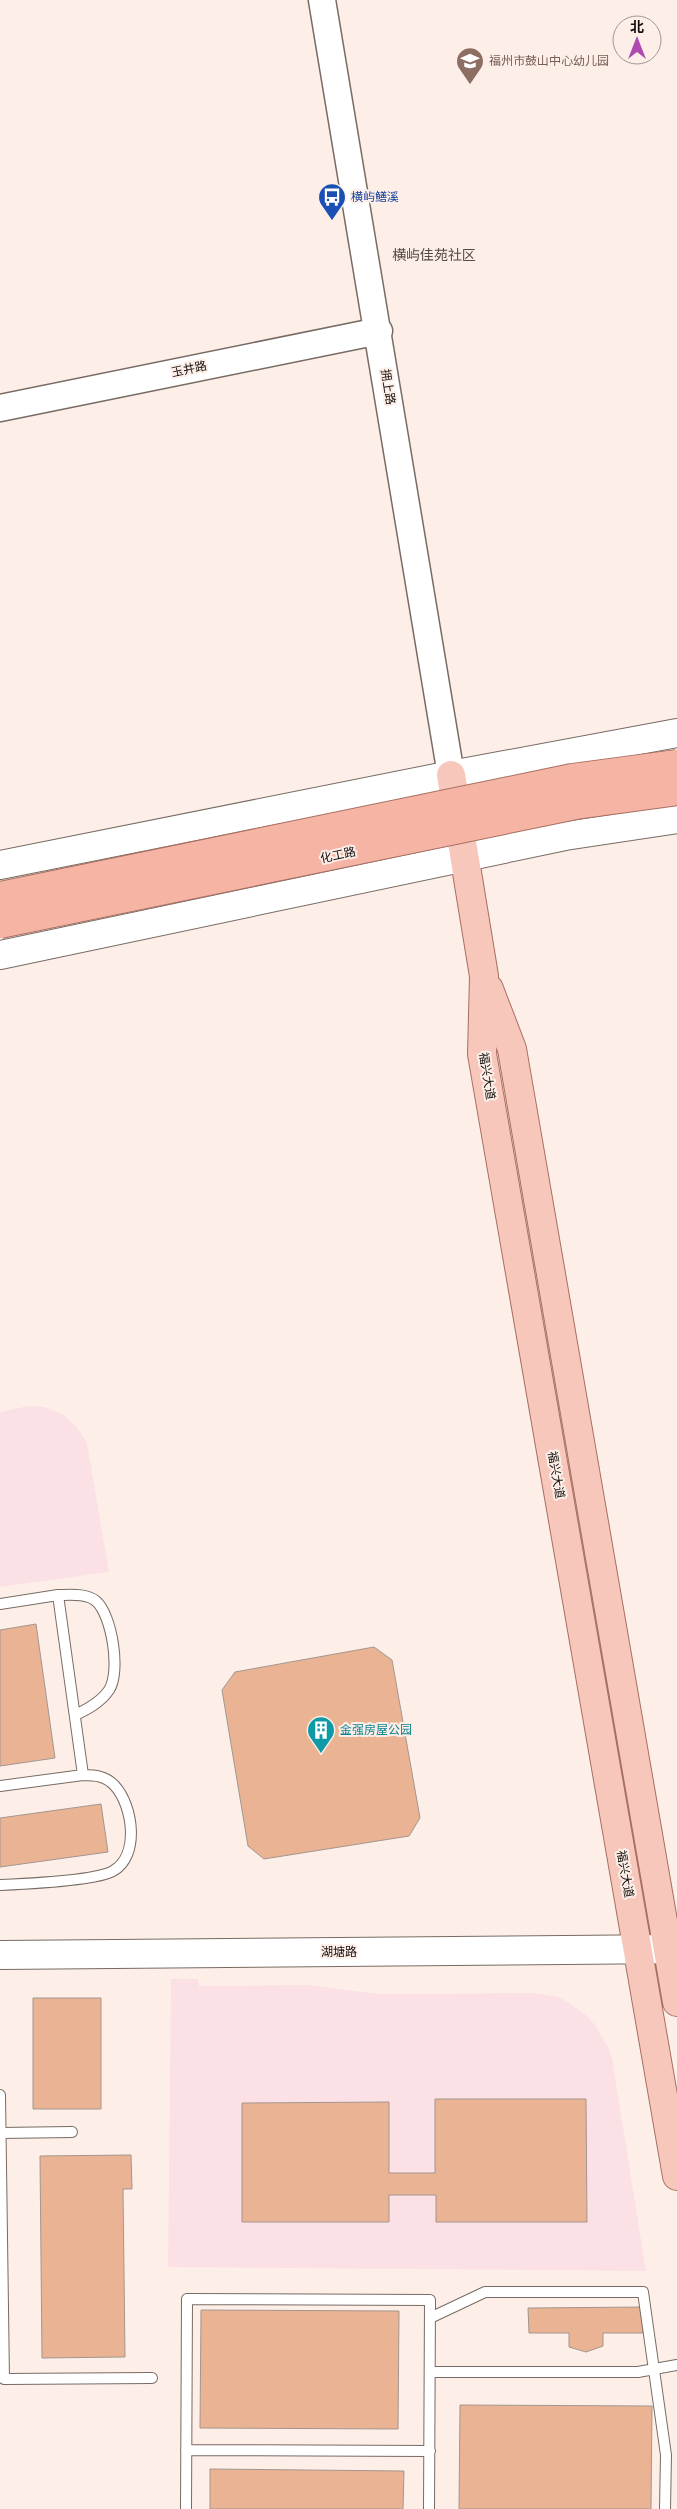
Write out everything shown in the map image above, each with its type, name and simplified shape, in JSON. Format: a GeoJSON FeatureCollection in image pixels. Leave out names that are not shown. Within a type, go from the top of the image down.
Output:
{"type":"FeatureCollection","features":[{"type":"Feature","properties":{"kind":"highway"},"geometry":{"type":"LineString","coordinates":[[0,896],[572,778],[677,764]]}},
{"type":"Feature","properties":{"kind":"highway","name":"化工路"},"geometry":{"type":"LineString","coordinates":[[0,924],[576,805],[677,791]]}},
{"type":"Feature","properties":{"kind":"main road"},"geometry":{"type":"LineString","coordinates":[[0,865],[451,775],[677,733]]}},
{"type":"Feature","properties":{"kind":"main road"},"geometry":{"type":"LineString","coordinates":[[451,775],[484,976],[512,1049],[672,1940],[677,2002]]}},
{"type":"Feature","properties":{"kind":"main road"},"geometry":{"type":"LineString","coordinates":[[0,955],[565,836],[677,819]]}},
{"type":"Feature","properties":{"kind":"main road","name":"福兴大道"},"geometry":{"type":"LineString","coordinates":[[484,976],[482,1054],[677,2176]]}},
{"type":"Feature","properties":{"kind":"main road","name":"湖塘路"},"geometry":{"type":"LineString","coordinates":[[0,1936],[672,1940]]}},
{"type":"Feature","properties":{"kind":"main road","name":"湖塘路"},"geometry":{"type":"LineString","coordinates":[[0,1955],[636,1940]]}},
{"type":"Feature","properties":{"kind":"street","name":"拥上路"},"geometry":{"type":"LineString","coordinates":[[322,0],[379,331],[451,775]]}},
{"type":"Feature","properties":{"kind":"street","name":"玉井路"},"geometry":{"type":"LineString","coordinates":[[0,408],[379,331]]}},
{"type":"Feature","properties":{"kind":"lane"},"geometry":{"type":"LineString","coordinates":[[58,1595],[83,1775]]}},
{"type":"Feature","properties":{"kind":"lane"},"geometry":{"type":"LineString","coordinates":[[0,1604],[58,1595],[84,1596],[95,1600],[103,1608],[109,1622],[115,1663],[110,1688],[102,1699],[75,1715]]}},
{"type":"Feature","properties":{"kind":"lane"},"geometry":{"type":"LineString","coordinates":[[0,1786],[83,1775],[106,1779],[115,1786],[126,1808],[131,1844],[124,1862],[115,1870],[96,1876],[0,1885]]}},
{"type":"Feature","properties":{"kind":"lane"},"geometry":{"type":"LineString","coordinates":[[0,2095],[1,2284],[4,2379],[152,2378]]}},
{"type":"Feature","properties":{"kind":"lane"},"geometry":{"type":"LineString","coordinates":[[0,2133],[72,2132]]}},
{"type":"Feature","properties":{"kind":"lane"},"geometry":{"type":"LineString","coordinates":[[430,2318],[486,2292],[643,2292],[666,2455],[666,2509]]}},
{"type":"Feature","properties":{"kind":"lane"},"geometry":{"type":"LineString","coordinates":[[186,2509],[187,2298],[430,2300],[429,2509]]}},
{"type":"Feature","properties":{"kind":"lane"},"geometry":{"type":"LineString","coordinates":[[430,2372],[638,2372],[677,2365]]}},
{"type":"Feature","properties":{"kind":"lane"},"geometry":{"type":"LineString","coordinates":[[186,2450],[430,2450]]}},
{"type":"Feature","properties":{"kind":"shaded area"},"geometry":{"type":"Polygon","coordinates":[[[28,1406],[45,1407],[62,1414],[77,1427],[87,1443],[109,1572],[0,1587],[0,1412],[28,1406]]]}},
{"type":"Feature","properties":{"kind":"shaded area"},"geometry":{"type":"Polygon","coordinates":[[[171,1979],[198,1979],[199,1986],[309,1985],[378,1994],[533,1993],[558,1997],[568,2002],[587,2016],[595,2025],[612,2058],[646,2271],[168,2267],[171,1979]]]}},
{"type":"Feature","properties":{"kind":"building"},"geometry":{"type":"Polygon","coordinates":[[[36,1624],[55,1758],[0,1766],[0,1630],[36,1624]]]}},
{"type":"Feature","properties":{"kind":"building","name":"金强房屋公园"},"geometry":{"type":"Polygon","coordinates":[[[374,1647],[392,1660],[420,1818],[409,1836],[264,1859],[248,1846],[222,1690],[235,1672],[374,1647]]]}},
{"type":"Feature","properties":{"kind":"building"},"geometry":{"type":"Polygon","coordinates":[[[101,1804],[108,1852],[0,1867],[0,1818],[101,1804]]]}},
{"type":"Feature","properties":{"kind":"building"},"geometry":{"type":"Polygon","coordinates":[[[33,1998],[101,1998],[101,2109],[33,2109],[33,1998]]]}},
{"type":"Feature","properties":{"kind":"building"},"geometry":{"type":"Polygon","coordinates":[[[435,2099],[586,2099],[587,2222],[436,2222],[436,2195],[389,2195],[389,2222],[242,2222],[242,2103],[389,2102],[389,2173],[435,2173],[435,2099]]]}},
{"type":"Feature","properties":{"kind":"building"},"geometry":{"type":"Polygon","coordinates":[[[131,2155],[132,2189],[123,2189],[125,2357],[42,2358],[40,2156],[131,2155]]]}},
{"type":"Feature","properties":{"kind":"building"},"geometry":{"type":"Polygon","coordinates":[[[643,2307],[643,2333],[603,2333],[603,2346],[586,2352],[569,2347],[569,2333],[529,2333],[528,2308],[643,2307]]]}},
{"type":"Feature","properties":{"kind":"building"},"geometry":{"type":"Polygon","coordinates":[[[201,2310],[399,2311],[398,2429],[200,2428],[201,2310]]]}},
{"type":"Feature","properties":{"kind":"building"},"geometry":{"type":"Polygon","coordinates":[[[460,2405],[652,2406],[651,2509],[459,2509],[460,2405]]]}},
{"type":"Feature","properties":{"kind":"building"},"geometry":{"type":"Polygon","coordinates":[[[210,2469],[404,2471],[403,2509],[210,2509],[210,2469]]]}},
{"type":"Feature","properties":{"kind":"place","name":"福州市鼓山中心幼儿园"},"geometry":{"type":"Point","coordinates":[470,85]}},
{"type":"Feature","properties":{"kind":"place","name":"横屿鳝溪"},"geometry":{"type":"Point","coordinates":[332,221]}},
{"type":"Feature","properties":{"kind":"place","name":"金强房屋公园"},"geometry":{"type":"Point","coordinates":[321,1754]}},
{"type":"Feature","properties":{"kind":"district","name":"横屿佳苑社区"},"geometry":{"type":"Point","coordinates":[434,255]}}]}
